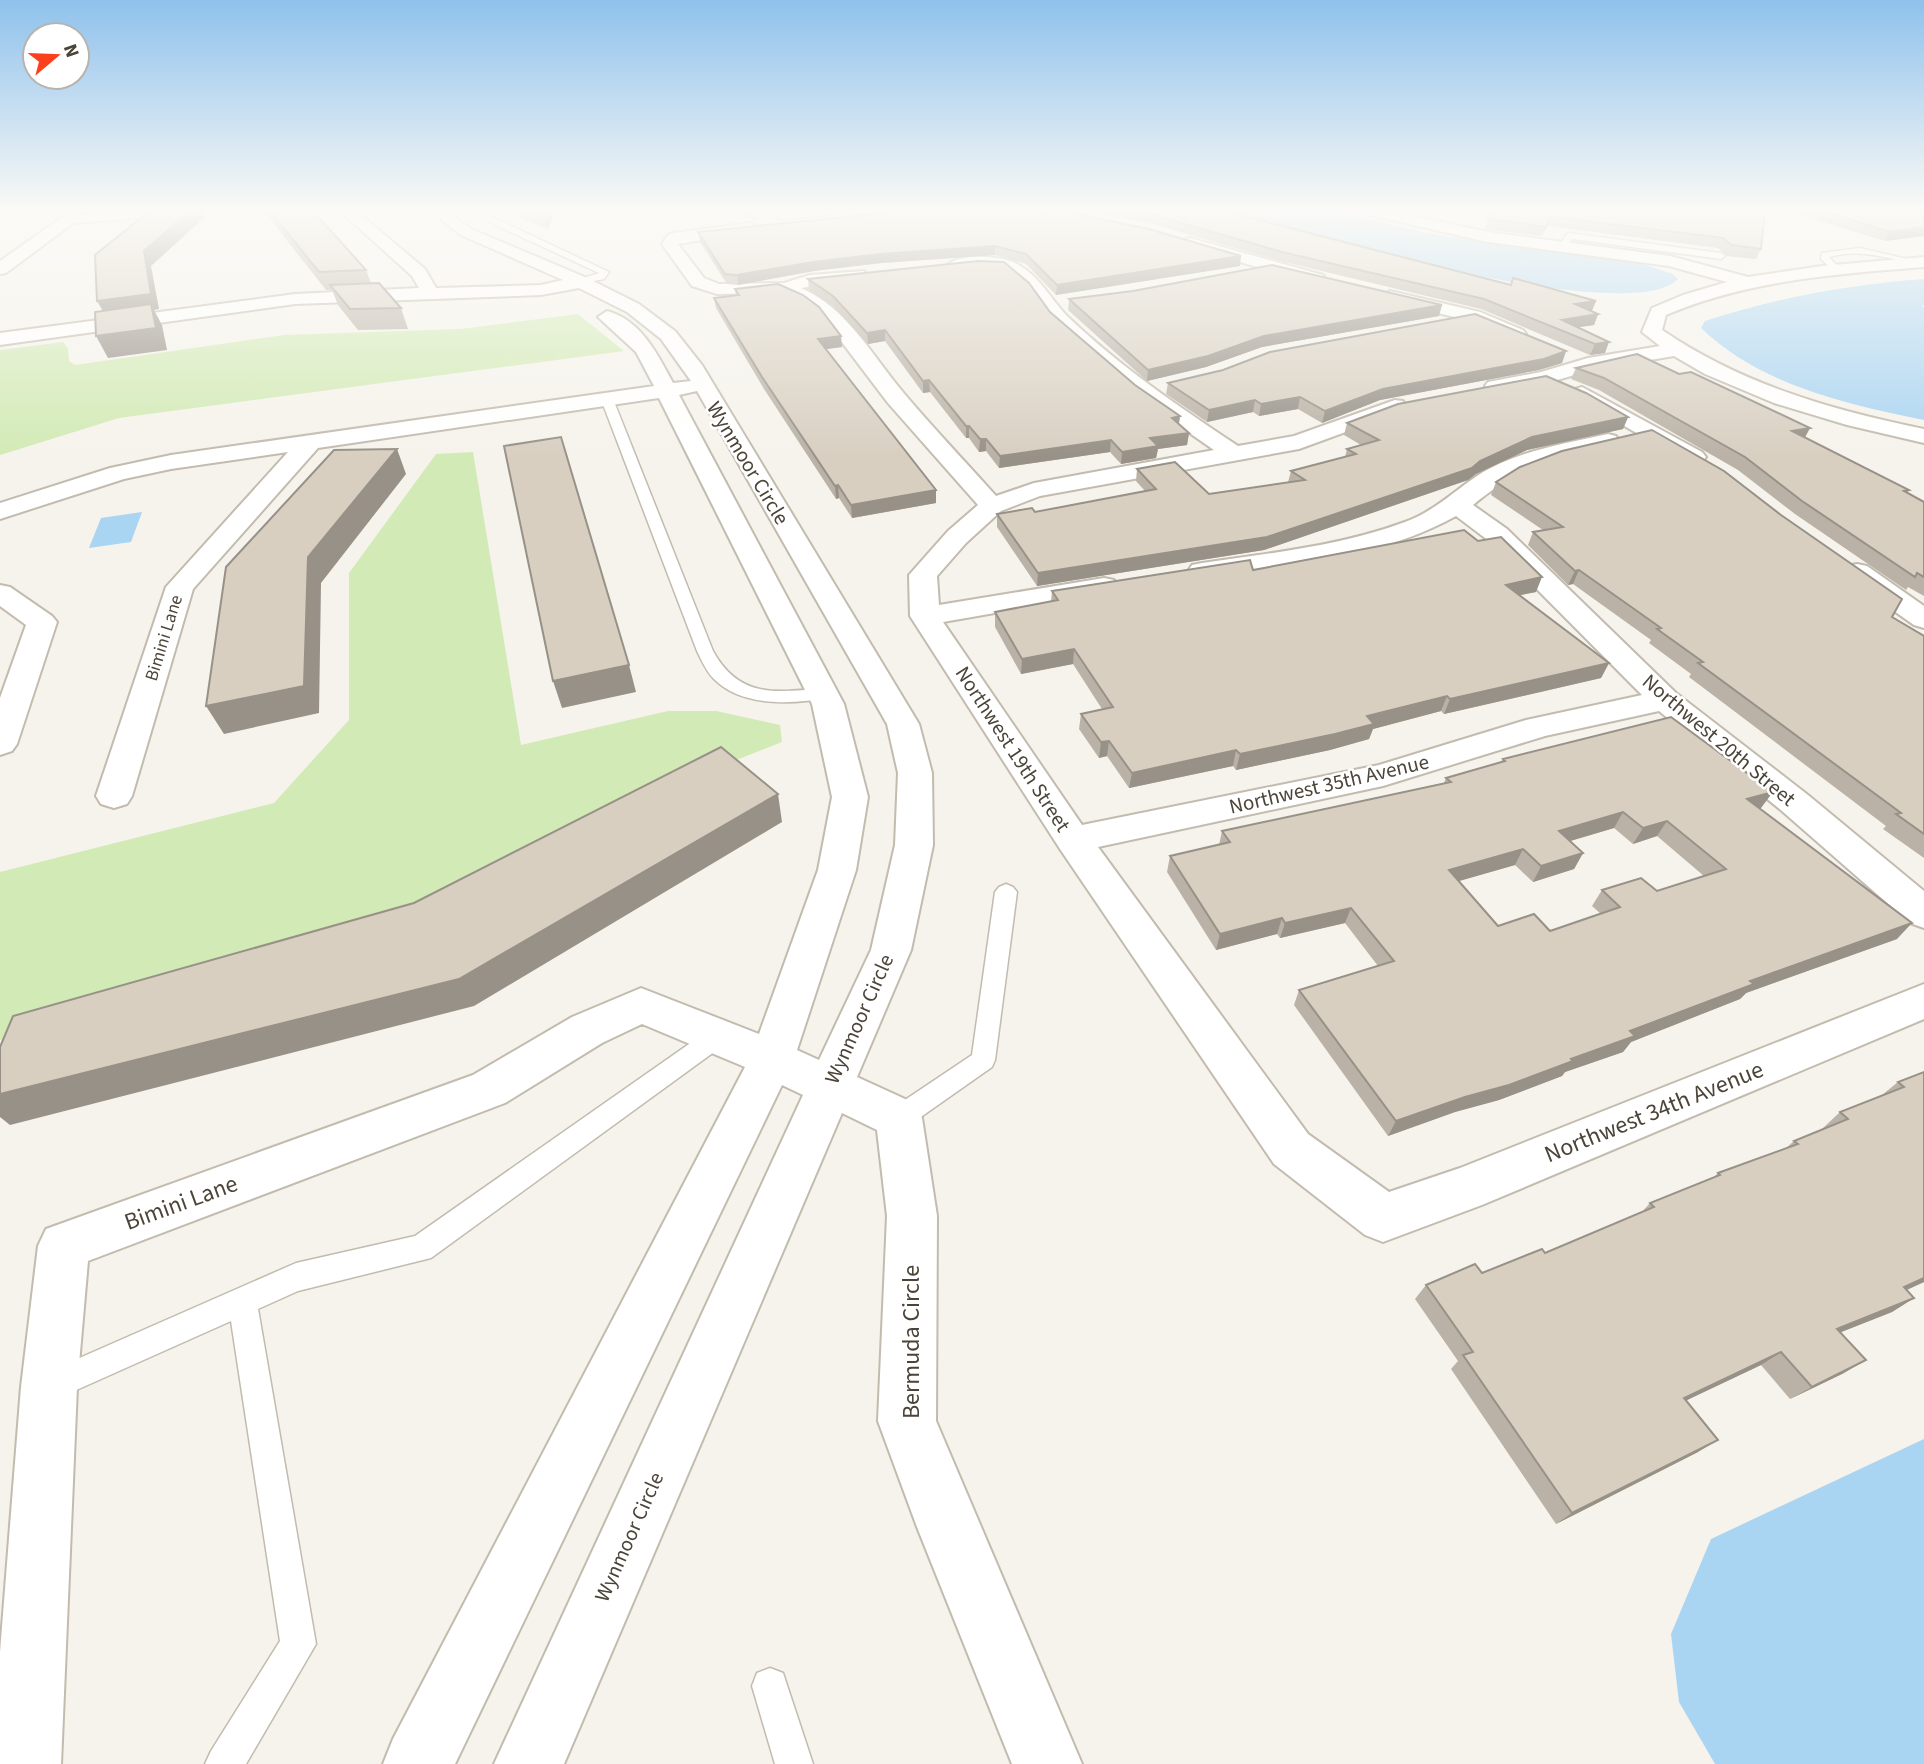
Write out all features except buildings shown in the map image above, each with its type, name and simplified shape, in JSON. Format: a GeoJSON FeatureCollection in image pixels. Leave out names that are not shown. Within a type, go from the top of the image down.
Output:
{"type":"FeatureCollection","features":[{"type":"Feature","properties":{"kind":"street"},"geometry":{"type":"LineString","coordinates":[[0,339],[295,299],[443,292]]}},
{"type":"Feature","properties":{"kind":"street","name":"Wynmoor Circle"},"geometry":{"type":"LineString","coordinates":[[529,1764],[891,950],[914,845],[915,773],[903,724],[684,387],[622,326],[589,305],[576,292]]}},
{"type":"Feature","properties":{"kind":"street"},"geometry":{"type":"LineString","coordinates":[[795,292],[811,299],[828,312],[895,398],[992,506]]}},
{"type":"Feature","properties":{"kind":"street"},"geometry":{"type":"LineString","coordinates":[[1040,292],[1051,304],[1058,317],[1142,391],[1237,455]]}},
{"type":"Feature","properties":{"kind":"street"},"geometry":{"type":"LineString","coordinates":[[1373,292],[1473,316],[1537,343]]}},
{"type":"Feature","properties":{"kind":"street"},"geometry":{"type":"LineString","coordinates":[[1707,292],[1691,296],[1658,313],[1652,332],[1675,350],[1747,383],[1825,413],[1924,436]]}},
{"type":"Feature","properties":{"kind":"street"},"geometry":{"type":"LineString","coordinates":[[1051,304],[1074,302]]}},
{"type":"Feature","properties":{"kind":"street"},"geometry":{"type":"LineString","coordinates":[[1430,327],[1457,323],[1473,316]]}},
{"type":"Feature","properties":{"kind":"street"},"geometry":{"type":"LineString","coordinates":[[1471,391],[1544,378],[1588,364],[1675,350]]}},
{"type":"Feature","properties":{"kind":"street"},"geometry":{"type":"LineString","coordinates":[[1563,354],[1588,364]]}},
{"type":"Feature","properties":{"kind":"street"},"geometry":{"type":"LineString","coordinates":[[1544,378],[1590,397],[1717,471]]}},
{"type":"Feature","properties":{"kind":"street"},"geometry":{"type":"LineString","coordinates":[[1142,391],[1166,386]]}},
{"type":"Feature","properties":{"kind":"street"},"geometry":{"type":"LineString","coordinates":[[0,511],[118,473],[171,462],[684,387]]}},
{"type":"Feature","properties":{"kind":"street","name":"Wynmoor Circle"},"geometry":{"type":"LineString","coordinates":[[418,1764],[772,1059],[838,870],[850,797],[828,704],[684,387]]}},
{"type":"Feature","properties":{"kind":"street"},"geometry":{"type":"LineString","coordinates":[[1135,580],[925,616],[923,575],[957,537],[992,506],[1034,490],[1299,442],[1388,408],[1412,403]]}},
{"type":"Feature","properties":{"kind":"street"},"geometry":{"type":"LineString","coordinates":[[1174,574],[1341,551],[1417,527],[1457,505],[1486,481],[1536,457],[1651,432]]}},
{"type":"Feature","properties":{"kind":"street","name":"Bimini Lane"},"geometry":{"type":"LineString","coordinates":[[114,796],[180,587],[310,441]]}},
{"type":"Feature","properties":{"kind":"street","name":"Northwest 20th Street"},"geometry":{"type":"LineString","coordinates":[[1457,505],[1498,535],[1665,700],[1795,803],[1924,914]]}},
{"type":"Feature","properties":{"kind":"street"},"geometry":{"type":"LineString","coordinates":[[1836,557],[1924,619]]}},
{"type":"Feature","properties":{"kind":"street"},"geometry":{"type":"LineString","coordinates":[[0,593],[42,622],[0,744]]}},
{"type":"Feature","properties":{"kind":"street","name":"Northwest 19th Street"},"geometry":{"type":"LineString","coordinates":[[925,616],[1073,840],[1291,1149],[1383,1218]]}},
{"type":"Feature","properties":{"kind":"street","name":"Northwest 35th Avenue"},"geometry":{"type":"LineString","coordinates":[[1073,840],[1383,775],[1538,727],[1665,700]]}},
{"type":"Feature","properties":{"kind":"street","name":"Northwest 34th Avenue"},"geometry":{"type":"LineString","coordinates":[[1383,1218],[1465,1189],[1924,1001]]}},
{"type":"Feature","properties":{"kind":"street","name":"Bimini Lane"},"geometry":{"type":"LineString","coordinates":[[26,1764],[49,1387],[64,1246],[489,1089],[587,1030],[641,1005],[772,1059]]}},
{"type":"Feature","properties":{"kind":"street"},"geometry":{"type":"LineString","coordinates":[[772,1059],[899,1118]]}},
{"type":"Feature","properties":{"kind":"street","name":"Bermuda Circle"},"geometry":{"type":"LineString","coordinates":[[899,1118],[912,1216],[907,1421],[1046,1764]]}},
{"type":"Feature","properties":{"kind":"lane"},"geometry":{"type":"LineString","coordinates":[[607,399],[705,651],[719,675],[744,691],[767,697],[823,693]]}},
{"type":"Feature","properties":{"kind":"lane"},"geometry":{"type":"LineString","coordinates":[[899,1118],[983,1060],[1006,892]]}},
{"type":"Feature","properties":{"kind":"lane"},"geometry":{"type":"LineString","coordinates":[[49,1387],[296,1278],[421,1248],[717,1037]]}},
{"type":"Feature","properties":{"kind":"lane"},"geometry":{"type":"LineString","coordinates":[[224,1764],[298,1644],[242,1301]]}},
{"type":"Feature","properties":{"kind":"lane"},"geometry":{"type":"LineString","coordinates":[[770,1686],[794,1764]]}},
{"type":"Feature","properties":{"kind":"green space"},"geometry":{"type":"Polygon","coordinates":[[[578,314],[624,351],[119,418],[0,455],[0,350],[63,342],[68,349],[69,361],[75,365],[284,335],[461,329],[578,314]]]}},
{"type":"Feature","properties":{"kind":"green space"},"geometry":{"type":"Polygon","coordinates":[[[473,452],[521,745],[668,711],[716,711],[780,725],[782,742],[701,774],[424,917],[0,1040],[0,872],[274,803],[349,720],[349,573],[436,454],[473,452]]]}},
{"type":"Feature","properties":{"kind":"water"},"geometry":{"type":"Polygon","coordinates":[[[1822,292],[1924,292],[1924,420],[1835,399],[1777,378],[1724,348],[1701,328],[1705,321],[1822,292]]]}},
{"type":"Feature","properties":{"kind":"water"},"geometry":{"type":"Polygon","coordinates":[[[142,512],[131,542],[89,548],[101,518],[142,512]]]}},
{"type":"Feature","properties":{"kind":"water"},"geometry":{"type":"Polygon","coordinates":[[[1924,1439],[1924,1764],[1715,1764],[1679,1702],[1671,1634],[1711,1539],[1924,1439]]]}}]}
